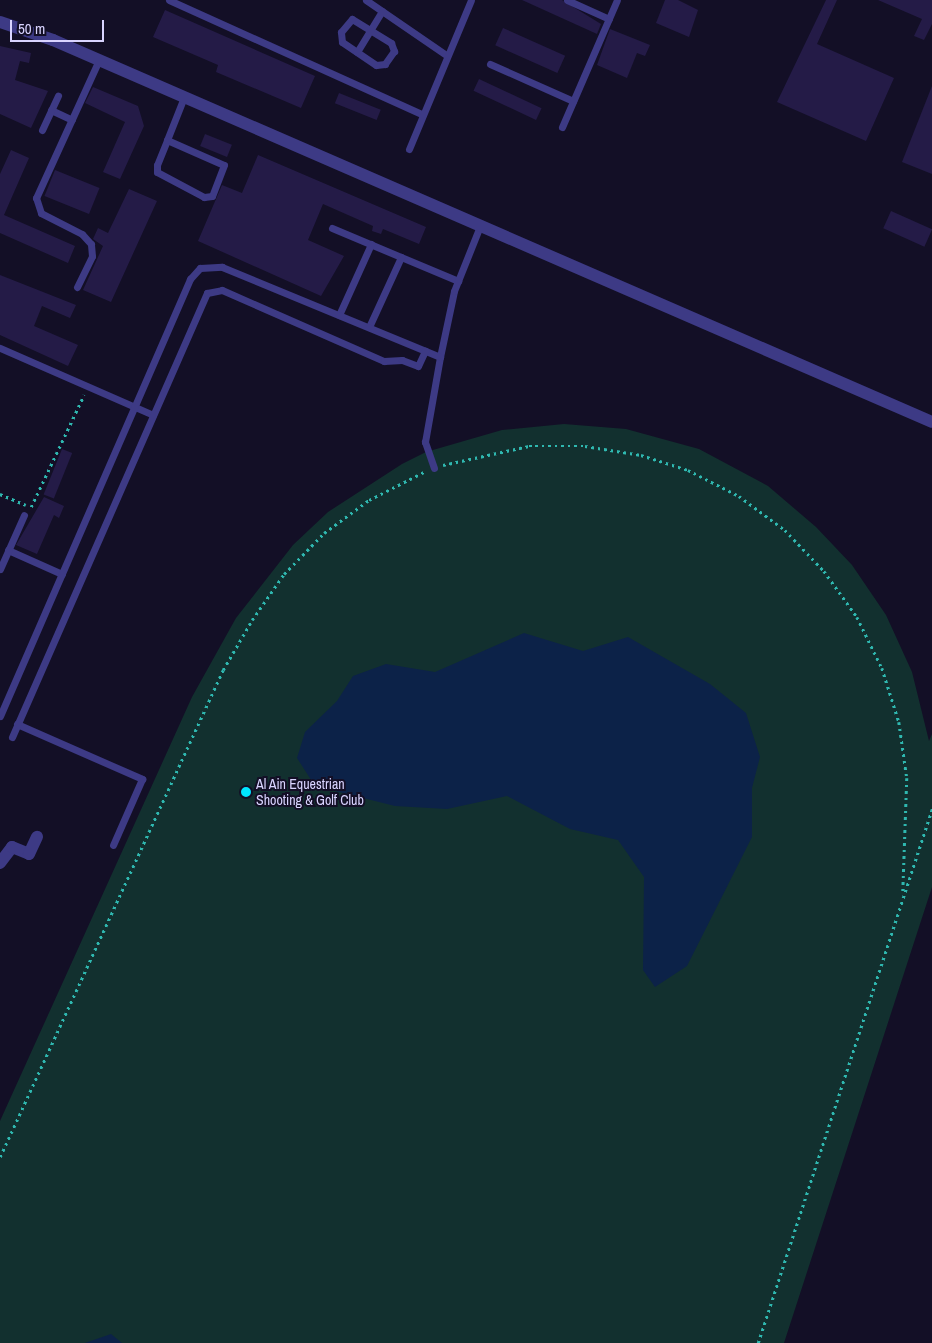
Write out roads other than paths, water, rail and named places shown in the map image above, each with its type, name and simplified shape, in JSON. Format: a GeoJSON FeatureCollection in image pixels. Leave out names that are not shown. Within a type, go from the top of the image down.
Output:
{"type":"FeatureCollection","features":[{"type":"Feature","properties":{"kind":"street"},"geometry":{"type":"LineString","coordinates":[[0,22],[99,60],[932,422]]}},
{"type":"Feature","properties":{"kind":"street"},"geometry":{"type":"LineString","coordinates":[[0,863],[12,847],[29,854],[37,837]]}},
{"type":"Feature","properties":{"kind":"lane"},"geometry":{"type":"LineString","coordinates":[[169,0],[422,114]]}},
{"type":"Feature","properties":{"kind":"lane"},"geometry":{"type":"LineString","coordinates":[[366,0],[446,55]]}},
{"type":"Feature","properties":{"kind":"lane"},"geometry":{"type":"LineString","coordinates":[[409,149],[446,55],[472,0]]}},
{"type":"Feature","properties":{"kind":"lane"},"geometry":{"type":"LineString","coordinates":[[567,0],[609,18]]}},
{"type":"Feature","properties":{"kind":"lane"},"geometry":{"type":"LineString","coordinates":[[562,127],[617,0]]}},
{"type":"Feature","properties":{"kind":"lane"},"geometry":{"type":"LineString","coordinates":[[357,52],[382,11]]}},
{"type":"Feature","properties":{"kind":"lane"},"geometry":{"type":"LineString","coordinates":[[352,19],[371,29],[391,43],[393,53],[380,66],[342,42],[341,32],[352,19]]}},
{"type":"Feature","properties":{"kind":"lane"},"geometry":{"type":"LineString","coordinates":[[77,287],[92,256],[90,241],[41,213],[36,202],[99,60]]}},
{"type":"Feature","properties":{"kind":"lane"},"geometry":{"type":"LineString","coordinates":[[490,64],[573,101]]}},
{"type":"Feature","properties":{"kind":"lane"},"geometry":{"type":"LineString","coordinates":[[42,130],[58,96]]}},
{"type":"Feature","properties":{"kind":"lane"},"geometry":{"type":"LineString","coordinates":[[167,140],[224,165],[212,196],[204,197],[160,176],[156,165],[184,97]]}},
{"type":"Feature","properties":{"kind":"lane"},"geometry":{"type":"LineString","coordinates":[[51,110],[72,120]]}},
{"type":"Feature","properties":{"kind":"lane"},"geometry":{"type":"LineString","coordinates":[[434,468],[425,442],[440,356],[458,281],[480,226]]}},
{"type":"Feature","properties":{"kind":"lane"},"geometry":{"type":"LineString","coordinates":[[332,228],[458,281]]}},
{"type":"Feature","properties":{"kind":"lane"},"geometry":{"type":"LineString","coordinates":[[340,315],[371,244]]}},
{"type":"Feature","properties":{"kind":"lane"},"geometry":{"type":"LineString","coordinates":[[369,328],[401,257]]}},
{"type":"Feature","properties":{"kind":"lane"},"geometry":{"type":"LineString","coordinates":[[0,716],[190,279],[200,268],[222,267],[440,356]]}},
{"type":"Feature","properties":{"kind":"lane"},"geometry":{"type":"LineString","coordinates":[[12,737],[204,296],[214,289],[384,361],[402,360],[418,366],[425,350]]}},
{"type":"Feature","properties":{"kind":"lane"},"geometry":{"type":"LineString","coordinates":[[0,348],[153,415]]}},
{"type":"Feature","properties":{"kind":"lane"},"geometry":{"type":"LineString","coordinates":[[0,569],[24,515]]}},
{"type":"Feature","properties":{"kind":"lane"},"geometry":{"type":"LineString","coordinates":[[8,550],[62,574]]}},
{"type":"Feature","properties":{"kind":"lane"},"geometry":{"type":"LineString","coordinates":[[18,724],[142,779],[113,845]]}},
{"type":"Feature","properties":{"kind":"water"},"geometry":{"type":"Polygon","coordinates":[[[524,633],[583,651],[628,637],[710,684],[746,713],[760,757],[752,788],[752,837],[687,966],[655,987],[643,970],[644,877],[618,840],[570,829],[507,796],[447,809],[395,806],[315,786],[297,758],[305,732],[337,701],[353,676],[386,664],[435,672],[524,633]]]}},
{"type":"Feature","properties":{"kind":"water"},"geometry":{"type":"Polygon","coordinates":[[[111,1334],[122,1343],[85,1343],[111,1334]]]}},
{"type":"Feature","properties":{"kind":"place","name":"Al Ain Equestrian Shooting & Golf Club"},"geometry":{"type":"Point","coordinates":[246,792]}}]}
